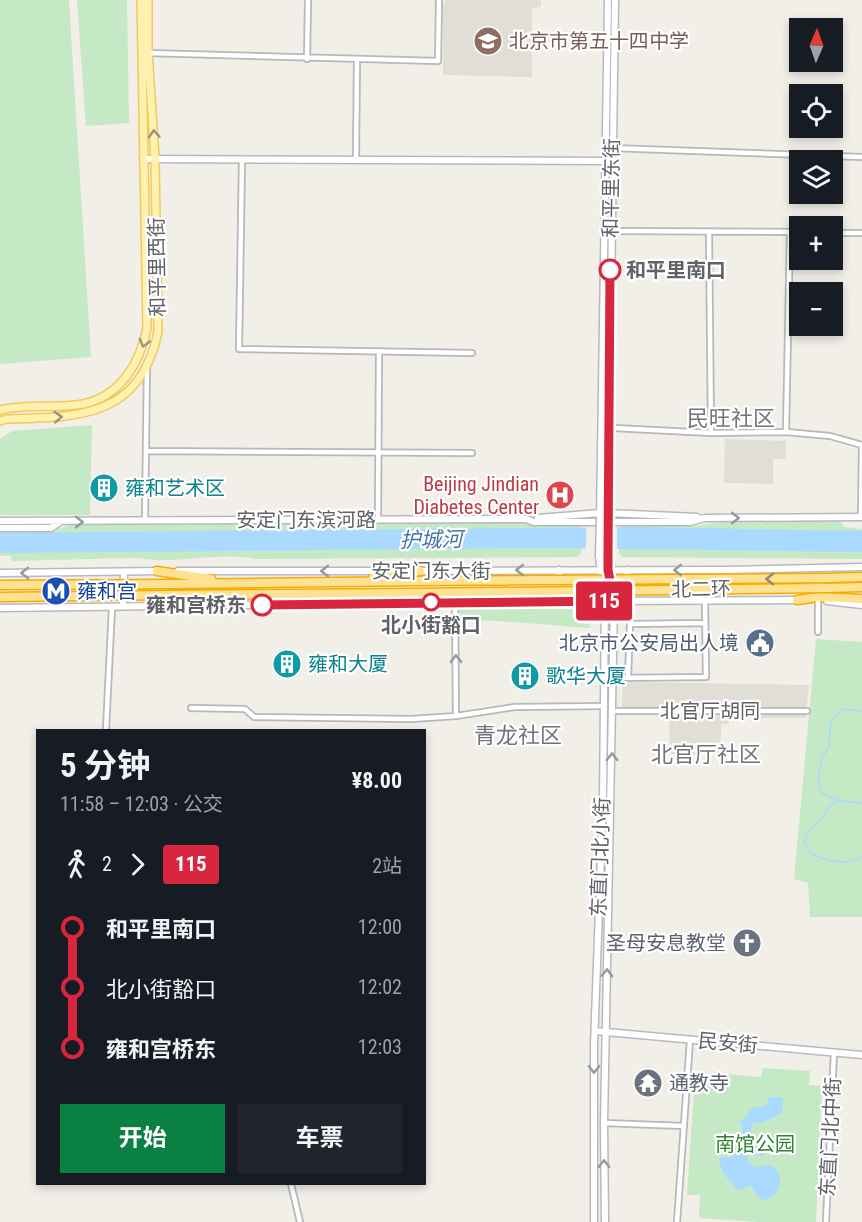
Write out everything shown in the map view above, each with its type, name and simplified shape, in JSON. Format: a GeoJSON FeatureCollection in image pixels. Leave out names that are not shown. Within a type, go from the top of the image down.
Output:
{"type":"FeatureCollection","features":[{"type":"Feature","properties":{"kind":"highway"},"geometry":{"type":"LineString","coordinates":[[157,571],[235,583]]}},
{"type":"Feature","properties":{"kind":"highway"},"geometry":{"type":"LineString","coordinates":[[341,582],[420,571]]}},
{"type":"Feature","properties":{"kind":"highway"},"geometry":{"type":"LineString","coordinates":[[830,585],[862,577]]}},
{"type":"Feature","properties":{"kind":"highway","name":"北二环"},"geometry":{"type":"LineString","coordinates":[[0,585],[417,582],[862,587]]}},
{"type":"Feature","properties":{"kind":"highway"},"geometry":{"type":"LineString","coordinates":[[830,585],[862,593]]}},
{"type":"Feature","properties":{"kind":"highway","name":"北二环"},"geometry":{"type":"LineString","coordinates":[[0,597],[417,593],[830,585]]}},
{"type":"Feature","properties":{"kind":"highway"},"geometry":{"type":"LineString","coordinates":[[314,594],[380,602]]}},
{"type":"Feature","properties":{"kind":"highway"},"geometry":{"type":"LineString","coordinates":[[162,606],[220,595]]}},
{"type":"Feature","properties":{"kind":"highway"},"geometry":{"type":"LineString","coordinates":[[797,600],[819,597],[862,599]]}},
{"type":"Feature","properties":{"kind":"main road","name":"和平里西街"},"geometry":{"type":"LineString","coordinates":[[0,410],[12,407],[83,404],[106,395],[121,384],[135,366],[143,348],[147,328],[141,0]]}},
{"type":"Feature","properties":{"kind":"main road","name":"和平里西街"},"geometry":{"type":"LineString","coordinates":[[0,422],[7,419],[65,417],[94,412],[117,400],[137,383],[154,350],[158,332],[155,159],[148,54],[148,0]]}},
{"type":"Feature","properties":{"kind":"street"},"geometry":{"type":"LineString","coordinates":[[307,59],[308,0]]}},
{"type":"Feature","properties":{"kind":"street"},"geometry":{"type":"LineString","coordinates":[[148,54],[438,61],[439,0]]}},
{"type":"Feature","properties":{"kind":"street","name":"和平里东街"},"geometry":{"type":"LineString","coordinates":[[600,570],[608,0]]}},
{"type":"Feature","properties":{"kind":"street","name":"和平里东街"},"geometry":{"type":"LineString","coordinates":[[608,570],[615,0]]}},
{"type":"Feature","properties":{"kind":"street"},"geometry":{"type":"LineString","coordinates":[[356,159],[357,59]]}},
{"type":"Feature","properties":{"kind":"street"},"geometry":{"type":"LineString","coordinates":[[143,159],[606,161],[612,148],[862,157]]}},
{"type":"Feature","properties":{"kind":"street"},"geometry":{"type":"LineString","coordinates":[[242,159],[239,349],[472,352]]}},
{"type":"Feature","properties":{"kind":"street"},"geometry":{"type":"LineString","coordinates":[[611,231],[789,232]]}},
{"type":"Feature","properties":{"kind":"street"},"geometry":{"type":"LineString","coordinates":[[709,232],[711,433]]}},
{"type":"Feature","properties":{"kind":"street"},"geometry":{"type":"LineString","coordinates":[[843,233],[862,233]]}},
{"type":"Feature","properties":{"kind":"street"},"geometry":{"type":"LineString","coordinates":[[786,432],[789,270]]}},
{"type":"Feature","properties":{"kind":"street"},"geometry":{"type":"LineString","coordinates":[[378,520],[379,352]]}},
{"type":"Feature","properties":{"kind":"street"},"geometry":{"type":"LineString","coordinates":[[145,521],[147,366]]}},
{"type":"Feature","properties":{"kind":"street"},"geometry":{"type":"LineString","coordinates":[[614,428],[711,433],[786,432],[830,436],[862,445],[861,517]]}},
{"type":"Feature","properties":{"kind":"street"},"geometry":{"type":"LineString","coordinates":[[146,451],[472,453]]}},
{"type":"Feature","properties":{"kind":"street"},"geometry":{"type":"LineString","coordinates":[[526,519],[600,516]]}},
{"type":"Feature","properties":{"kind":"street"},"geometry":{"type":"LineString","coordinates":[[608,516],[704,518]]}},
{"type":"Feature","properties":{"kind":"street","name":"安定门东滨河路"},"geometry":{"type":"LineString","coordinates":[[0,521],[526,519],[534,522],[690,522],[704,518],[861,517]]}},
{"type":"Feature","properties":{"kind":"street"},"geometry":{"type":"LineString","coordinates":[[0,528],[51,528],[61,522]]}},
{"type":"Feature","properties":{"kind":"street","name":"安定门东大街"},"geometry":{"type":"LineString","coordinates":[[0,573],[725,570],[862,567]]}},
{"type":"Feature","properties":{"kind":"street"},"geometry":{"type":"LineString","coordinates":[[486,570],[486,602]]}},
{"type":"Feature","properties":{"kind":"street"},"geometry":{"type":"LineString","coordinates":[[559,570],[559,602]]}},
{"type":"Feature","properties":{"kind":"street","name":"东直门北小街"},"geometry":{"type":"LineString","coordinates":[[594,1222],[595,1031],[603,800],[605,601],[600,570]]}},
{"type":"Feature","properties":{"kind":"street","name":"东直门北小街"},"geometry":{"type":"LineString","coordinates":[[605,1222],[604,1123],[614,601],[608,570]]}},
{"type":"Feature","properties":{"kind":"street"},"geometry":{"type":"LineString","coordinates":[[627,570],[627,601]]}},
{"type":"Feature","properties":{"kind":"street"},"geometry":{"type":"LineString","coordinates":[[724,600],[725,570]]}},
{"type":"Feature","properties":{"kind":"street"},"geometry":{"type":"LineString","coordinates":[[123,606],[124,572]]}},
{"type":"Feature","properties":{"kind":"street","name":"安定门东大街"},"geometry":{"type":"LineString","coordinates":[[0,608],[380,602],[724,600],[797,600],[862,605]]}},
{"type":"Feature","properties":{"kind":"street"},"geometry":{"type":"LineString","coordinates":[[613,678],[706,677],[705,601]]}},
{"type":"Feature","properties":{"kind":"street"},"geometry":{"type":"LineString","coordinates":[[818,601],[818,632]]}},
{"type":"Feature","properties":{"kind":"street"},"geometry":{"type":"LineString","coordinates":[[455,602],[456,716]]}},
{"type":"Feature","properties":{"kind":"street"},"geometry":{"type":"LineString","coordinates":[[106,729],[112,606]]}},
{"type":"Feature","properties":{"kind":"street"},"geometry":{"type":"LineString","coordinates":[[628,678],[630,624],[705,623]]}},
{"type":"Feature","properties":{"kind":"street"},"geometry":{"type":"LineString","coordinates":[[191,708],[245,709],[254,717],[411,719],[456,716],[515,706],[604,706]]}},
{"type":"Feature","properties":{"kind":"street","name":"北官厅胡同"},"geometry":{"type":"LineString","coordinates":[[612,711],[807,711]]}},
{"type":"Feature","properties":{"kind":"street"},"geometry":{"type":"LineString","coordinates":[[603,800],[611,801]]}},
{"type":"Feature","properties":{"kind":"street","name":"民安街"},"geometry":{"type":"LineString","coordinates":[[595,1031],[862,1054]]}},
{"type":"Feature","properties":{"kind":"street"},"geometry":{"type":"LineString","coordinates":[[677,1222],[690,1040]]}},
{"type":"Feature","properties":{"kind":"street","name":"东直门北中街"},"geometry":{"type":"LineString","coordinates":[[826,1222],[834,1052]]}},
{"type":"Feature","properties":{"kind":"street"},"geometry":{"type":"LineString","coordinates":[[604,1123],[684,1126]]}},
{"type":"Feature","properties":{"kind":"street"},"geometry":{"type":"LineString","coordinates":[[291,1185],[300,1222]]}},
{"type":"Feature","properties":{"kind":"shaded area","name":"北京市第五十四中学"},"geometry":{"type":"Polygon","coordinates":[[[446,0],[541,0],[541,7],[532,8],[532,77],[443,75],[443,7],[446,0]]]}},
{"type":"Feature","properties":{"kind":"shaded area"},"geometry":{"type":"Polygon","coordinates":[[[725,439],[786,441],[786,459],[773,459],[773,484],[724,483],[725,439]]]}},
{"type":"Feature","properties":{"kind":"shaded area"},"geometry":{"type":"Polygon","coordinates":[[[623,682],[809,685],[805,718],[729,718],[729,724],[721,724],[721,754],[670,754],[669,709],[622,708],[623,682]]]}},
{"type":"Feature","properties":{"kind":"green space"},"geometry":{"type":"Polygon","coordinates":[[[0,0],[69,0],[91,357],[0,364],[0,0]]]}},
{"type":"Feature","properties":{"kind":"green space"},"geometry":{"type":"Polygon","coordinates":[[[77,0],[127,0],[129,123],[86,126],[77,0]]]}},
{"type":"Feature","properties":{"kind":"green space"},"geometry":{"type":"Polygon","coordinates":[[[92,425],[90,515],[0,515],[0,439],[12,431],[92,425]]]}},
{"type":"Feature","properties":{"kind":"green space"},"geometry":{"type":"Polygon","coordinates":[[[728,521],[840,521],[845,527],[862,529],[862,559],[622,557],[619,553],[620,525],[694,526],[728,521]]]}},
{"type":"Feature","properties":{"kind":"green space"},"geometry":{"type":"Polygon","coordinates":[[[581,524],[581,553],[577,557],[256,559],[222,557],[12,561],[11,556],[0,556],[0,531],[54,531],[69,525],[581,524]]]}},
{"type":"Feature","properties":{"kind":"green space"},"geometry":{"type":"Polygon","coordinates":[[[459,606],[589,610],[590,628],[459,620],[459,606]]]}},
{"type":"Feature","properties":{"kind":"green space"},"geometry":{"type":"Polygon","coordinates":[[[816,639],[862,642],[862,917],[810,917],[808,883],[794,879],[816,639]]]}},
{"type":"Feature","properties":{"kind":"green space","name":"南馆公园"},"geometry":{"type":"Polygon","coordinates":[[[763,1068],[810,1071],[809,1085],[822,1086],[816,1222],[758,1222],[699,1218],[700,1195],[687,1195],[695,1078],[727,1082],[726,1074],[761,1077],[763,1068]]]}},
{"type":"Feature","properties":{"kind":"water","name":"护城河"},"geometry":{"type":"Polygon","coordinates":[[[628,527],[862,531],[862,552],[542,548],[0,553],[0,533],[628,527]]]}},
{"type":"Feature","properties":{"kind":"water"},"geometry":{"type":"Polygon","coordinates":[[[769,1097],[783,1097],[782,1113],[763,1122],[754,1123],[751,1127],[751,1136],[764,1152],[762,1156],[756,1156],[750,1152],[747,1155],[749,1163],[756,1167],[770,1166],[775,1169],[780,1178],[775,1194],[762,1200],[756,1195],[751,1185],[738,1191],[723,1172],[720,1157],[733,1157],[734,1149],[743,1146],[740,1139],[743,1127],[739,1122],[753,1107],[763,1107],[769,1097]]]}},
{"type":"Feature","properties":{"kind":"pier"},"geometry":{"type":"Polygon","coordinates":[[[586,524],[617,524],[617,552],[586,552],[586,524]]]}},
{"type":"Feature","properties":{"kind":"waterway"},"geometry":{"type":"LineString","coordinates":[[862,711],[842,709],[831,721],[829,747],[822,757],[818,779],[822,793],[837,800],[862,803]]}},
{"type":"Feature","properties":{"kind":"waterway"},"geometry":{"type":"LineString","coordinates":[[837,800],[827,809],[821,820],[812,827],[804,841],[809,852],[828,860],[842,862],[862,857]]}},
{"type":"Feature","properties":{"kind":"bus line","name":"115"},"geometry":{"type":"LineString","coordinates":[[262,605],[614,601],[608,570],[610,270]]}},
{"type":"Feature","properties":{"kind":"place","name":"北京市第五十四中学"},"geometry":{"type":"Point","coordinates":[488,41]}},
{"type":"Feature","properties":{"kind":"place","name":"和平里南口"},"geometry":{"type":"Point","coordinates":[610,270]}},
{"type":"Feature","properties":{"kind":"place","name":"雍和艺术区"},"geometry":{"type":"Point","coordinates":[104,488]}},
{"type":"Feature","properties":{"kind":"place","name":"Beijing Jindian Diabetes Center"},"geometry":{"type":"Point","coordinates":[560,495]}},
{"type":"Feature","properties":{"kind":"place","name":"雍和宫"},"geometry":{"type":"Point","coordinates":[56,591]}},
{"type":"Feature","properties":{"kind":"place","name":"北小街豁口"},"geometry":{"type":"Point","coordinates":[431,602]}},
{"type":"Feature","properties":{"kind":"place","name":"雍和宫桥东"},"geometry":{"type":"Point","coordinates":[262,605]}},
{"type":"Feature","properties":{"kind":"place","name":"北京市公安局出人境"},"geometry":{"type":"Point","coordinates":[760,643]}},
{"type":"Feature","properties":{"kind":"place","name":"雍和大厦"},"geometry":{"type":"Point","coordinates":[287,664]}},
{"type":"Feature","properties":{"kind":"place","name":"歌华大厦"},"geometry":{"type":"Point","coordinates":[525,676]}},
{"type":"Feature","properties":{"kind":"place","name":"圣母安息教堂"},"geometry":{"type":"Point","coordinates":[747,943]}},
{"type":"Feature","properties":{"kind":"place","name":"通教寺"},"geometry":{"type":"Point","coordinates":[648,1083]}},
{"type":"Feature","properties":{"kind":"district","name":"民旺社区"},"geometry":{"type":"Point","coordinates":[731,418]}},
{"type":"Feature","properties":{"kind":"district","name":"青龙社区"},"geometry":{"type":"Point","coordinates":[518,735]}},
{"type":"Feature","properties":{"kind":"district","name":"北官厅社区"},"geometry":{"type":"Point","coordinates":[706,754]}}]}
